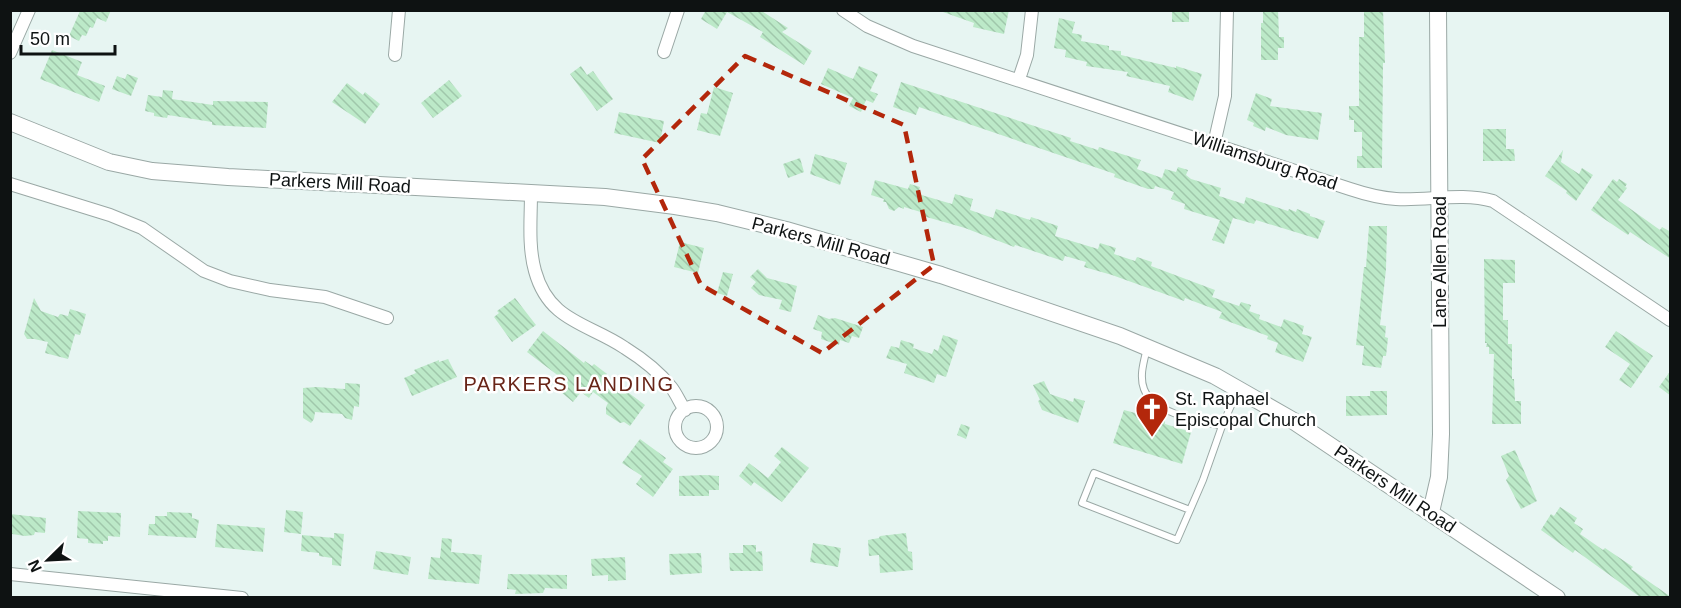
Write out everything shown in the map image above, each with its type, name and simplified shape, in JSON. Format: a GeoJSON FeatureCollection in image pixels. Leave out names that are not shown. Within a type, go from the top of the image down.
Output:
{"type":"FeatureCollection","features":[{"type":"Feature","properties":{"kind":"main road","name":"Lane Allen Road"},"geometry":{"type":"LineString","coordinates":[[1431,512],[1440,463],[1438,10]]}},
{"type":"Feature","properties":{"kind":"main road","name":"Parkers Mill Road"},"geometry":{"type":"LineString","coordinates":[[10,122],[109,162],[152,171],[605,197],[675,206],[717,213],[786,230],[941,275],[1148,347],[1215,376],[1292,420],[1557,597]]}},
{"type":"Feature","properties":{"kind":"street"},"geometry":{"type":"LineString","coordinates":[[10,53],[29,10]]}},
{"type":"Feature","properties":{"kind":"street"},"geometry":{"type":"LineString","coordinates":[[395,55],[399,10]]}},
{"type":"Feature","properties":{"kind":"street"},"geometry":{"type":"LineString","coordinates":[[664,52],[678,10]]}},
{"type":"Feature","properties":{"kind":"street","name":"Williamsburg Road"},"geometry":{"type":"LineString","coordinates":[[843,10],[867,26],[896,39],[1376,196],[1396,199],[1472,197],[1493,201],[1671,320]]}},
{"type":"Feature","properties":{"kind":"street"},"geometry":{"type":"LineString","coordinates":[[1019,80],[1027,55],[1032,10]]}},
{"type":"Feature","properties":{"kind":"street"},"geometry":{"type":"LineString","coordinates":[[1214,144],[1225,96],[1227,10]]}},
{"type":"Feature","properties":{"kind":"street"},"geometry":{"type":"LineString","coordinates":[[10,184],[110,215],[142,228],[204,271],[230,281],[270,290],[325,297],[387,318]]}},
{"type":"Feature","properties":{"kind":"street"},"geometry":{"type":"LineString","coordinates":[[531,193],[531,242],[535,270],[550,300],[571,320],[611,339],[642,361],[671,387],[685,410]]}},
{"type":"Feature","properties":{"kind":"street"},"geometry":{"type":"LineString","coordinates":[[10,574],[242,597]]}},
{"type":"Feature","properties":{"kind":"lane"},"geometry":{"type":"LineString","coordinates":[[1148,347],[1141,375],[1144,390],[1154,402],[1177,415],[1222,426]]}},
{"type":"Feature","properties":{"kind":"lane"},"geometry":{"type":"LineString","coordinates":[[1190,510],[1094,473],[1082,503],[1177,540],[1190,510],[1203,480],[1222,426],[1239,389]]}},
{"type":"Feature","properties":{"kind":"highlighted area"},"geometry":{"type":"Polygon","coordinates":[[[745,56],[904,125],[934,265],[822,353],[701,285],[642,159],[745,56]]]}},
{"type":"Feature","properties":{"kind":"building"},"geometry":{"type":"Polygon","coordinates":[[[78,10],[111,10],[106,22],[97,18],[93,28],[90,27],[86,36],[82,35],[79,41],[69,36],[80,11],[78,10]]]}},
{"type":"Feature","properties":{"kind":"building"},"geometry":{"type":"Polygon","coordinates":[[[706,10],[760,10],[788,28],[782,32],[812,51],[804,65],[760,37],[763,32],[727,12],[717,29],[701,19],[706,10]]]}},
{"type":"Feature","properties":{"kind":"building"},"geometry":{"type":"Polygon","coordinates":[[[943,10],[982,10],[993,13],[994,10],[1009,10],[1004,34],[973,27],[974,23],[943,12],[943,10]]]}},
{"type":"Feature","properties":{"kind":"building"},"geometry":{"type":"Polygon","coordinates":[[[1172,10],[1189,10],[1189,22],[1172,22],[1172,10]]]}},
{"type":"Feature","properties":{"kind":"building"},"geometry":{"type":"Polygon","coordinates":[[[1263,10],[1278,10],[1279,37],[1284,37],[1284,48],[1278,48],[1278,60],[1261,60],[1263,10]]]}},
{"type":"Feature","properties":{"kind":"building"},"geometry":{"type":"Polygon","coordinates":[[[1364,10],[1383,10],[1385,63],[1383,63],[1382,168],[1357,168],[1357,156],[1362,156],[1362,132],[1354,132],[1354,120],[1349,120],[1349,106],[1359,106],[1359,37],[1364,37],[1364,10]]]}},
{"type":"Feature","properties":{"kind":"building"},"geometry":{"type":"Polygon","coordinates":[[[1059,18],[1075,22],[1072,33],[1082,35],[1081,41],[1109,46],[1109,50],[1121,51],[1121,55],[1176,68],[1176,66],[1202,74],[1193,101],[1168,92],[1170,86],[1126,76],[1128,72],[1086,66],[1087,62],[1065,57],[1066,50],[1054,48],[1059,18]]]}},
{"type":"Feature","properties":{"kind":"building"},"geometry":{"type":"Polygon","coordinates":[[[52,50],[82,62],[77,75],[105,86],[99,102],[40,79],[52,50]]]}},
{"type":"Feature","properties":{"kind":"building"},"geometry":{"type":"Polygon","coordinates":[[[581,66],[587,75],[593,71],[613,99],[597,111],[570,74],[581,66]]]}},
{"type":"Feature","properties":{"kind":"building"},"geometry":{"type":"Polygon","coordinates":[[[859,66],[878,74],[870,91],[878,94],[873,103],[866,100],[861,112],[849,106],[853,98],[821,84],[828,68],[853,79],[859,66]]]}},
{"type":"Feature","properties":{"kind":"building"},"geometry":{"type":"Polygon","coordinates":[[[127,74],[138,78],[131,96],[112,89],[117,76],[125,79],[127,74]]]}},
{"type":"Feature","properties":{"kind":"building"},"geometry":{"type":"Polygon","coordinates":[[[449,80],[462,96],[433,118],[421,103],[449,80]]]}},
{"type":"Feature","properties":{"kind":"building"},"geometry":{"type":"Polygon","coordinates":[[[901,82],[1071,138],[1070,141],[1141,160],[1137,169],[1162,178],[1165,169],[1176,172],[1178,167],[1188,170],[1186,175],[1191,179],[1221,188],[1219,196],[1244,204],[1246,197],[1288,211],[1289,209],[1296,212],[1297,209],[1325,221],[1318,239],[1256,220],[1254,224],[1233,218],[1224,244],[1212,240],[1220,220],[1184,209],[1185,204],[1171,199],[1174,192],[1155,186],[1154,189],[1148,189],[1114,177],[1115,174],[919,107],[916,115],[893,107],[901,82]]]}},
{"type":"Feature","properties":{"kind":"building"},"geometry":{"type":"Polygon","coordinates":[[[347,83],[363,95],[365,92],[380,104],[365,124],[332,102],[347,83]]]}},
{"type":"Feature","properties":{"kind":"building"},"geometry":{"type":"Polygon","coordinates":[[[714,87],[733,93],[720,136],[697,130],[701,113],[707,114],[714,87]]]}},
{"type":"Feature","properties":{"kind":"building"},"geometry":{"type":"Polygon","coordinates":[[[163,90],[173,91],[172,99],[213,105],[213,101],[268,102],[266,128],[212,125],[212,122],[168,115],[167,118],[154,116],[154,113],[145,111],[148,95],[162,97],[163,90]]]}},
{"type":"Feature","properties":{"kind":"building"},"geometry":{"type":"Polygon","coordinates":[[[1256,93],[1272,99],[1270,106],[1322,113],[1318,140],[1286,135],[1266,127],[1265,131],[1253,126],[1254,123],[1247,120],[1256,93]]]}},
{"type":"Feature","properties":{"kind":"building"},"geometry":{"type":"Polygon","coordinates":[[[619,112],[664,121],[660,143],[614,133],[619,112]]]}},
{"type":"Feature","properties":{"kind":"building"},"geometry":{"type":"Polygon","coordinates":[[[1483,129],[1506,129],[1506,149],[1514,149],[1515,161],[1483,161],[1483,129]]]}},
{"type":"Feature","properties":{"kind":"building"},"geometry":{"type":"Polygon","coordinates":[[[1563,150],[1561,162],[1579,174],[1582,168],[1593,175],[1576,201],[1566,193],[1567,191],[1545,176],[1563,150]]]}},
{"type":"Feature","properties":{"kind":"building"},"geometry":{"type":"Polygon","coordinates":[[[815,154],[847,163],[840,185],[810,174],[815,154]]]}},
{"type":"Feature","properties":{"kind":"building"},"geometry":{"type":"Polygon","coordinates":[[[800,158],[804,172],[788,178],[783,164],[800,158]]]}},
{"type":"Feature","properties":{"kind":"building"},"geometry":{"type":"Polygon","coordinates":[[[1613,179],[1617,182],[1619,179],[1627,184],[1625,187],[1627,188],[1618,200],[1660,230],[1662,227],[1671,232],[1671,259],[1630,232],[1628,235],[1591,210],[1613,179]]]}},
{"type":"Feature","properties":{"kind":"building"},"geometry":{"type":"Polygon","coordinates":[[[875,180],[908,189],[910,184],[920,187],[918,194],[952,204],[955,194],[973,199],[970,210],[993,218],[996,209],[1058,226],[1055,236],[1098,249],[1100,243],[1116,248],[1114,254],[1135,261],[1137,257],[1152,262],[1151,266],[1215,290],[1212,297],[1239,306],[1241,302],[1251,305],[1249,311],[1260,315],[1259,319],[1281,327],[1284,319],[1304,326],[1302,334],[1312,337],[1303,362],[1275,352],[1278,343],[1267,339],[1268,336],[1219,318],[1222,312],[1185,298],[1184,301],[1084,267],[1086,262],[1065,256],[1063,261],[1015,245],[1014,247],[965,228],[923,216],[924,213],[904,207],[904,209],[899,207],[894,211],[889,209],[886,202],[883,202],[884,199],[871,195],[875,180]]]}},
{"type":"Feature","properties":{"kind":"building"},"geometry":{"type":"Polygon","coordinates":[[[1369,226],[1387,226],[1386,269],[1380,325],[1386,326],[1385,337],[1388,338],[1386,356],[1383,356],[1381,368],[1362,365],[1364,346],[1356,345],[1369,226]]]}},
{"type":"Feature","properties":{"kind":"building"},"geometry":{"type":"Polygon","coordinates":[[[680,242],[704,248],[698,273],[674,267],[680,242]]]}},
{"type":"Feature","properties":{"kind":"building"},"geometry":{"type":"Polygon","coordinates":[[[1484,259],[1515,260],[1515,283],[1503,283],[1503,320],[1508,320],[1508,344],[1512,344],[1512,379],[1514,379],[1515,401],[1521,401],[1521,424],[1492,424],[1494,354],[1489,354],[1489,347],[1486,347],[1487,343],[1485,343],[1484,259]]]}},
{"type":"Feature","properties":{"kind":"building"},"geometry":{"type":"Polygon","coordinates":[[[758,269],[767,278],[797,286],[791,312],[779,309],[782,300],[759,295],[751,288],[756,282],[750,277],[758,269]]]}},
{"type":"Feature","properties":{"kind":"building"},"geometry":{"type":"Polygon","coordinates":[[[723,272],[733,274],[727,296],[717,293],[723,272]]]}},
{"type":"Feature","properties":{"kind":"building"},"geometry":{"type":"Polygon","coordinates":[[[34,298],[41,311],[58,317],[60,314],[68,316],[70,309],[86,314],[80,335],[75,334],[68,359],[45,353],[48,342],[27,339],[24,334],[34,298]]]}},
{"type":"Feature","properties":{"kind":"building"},"geometry":{"type":"Polygon","coordinates":[[[515,298],[536,325],[512,342],[494,317],[499,313],[497,311],[515,298]]]}},
{"type":"Feature","properties":{"kind":"building"},"geometry":{"type":"Polygon","coordinates":[[[818,315],[863,327],[859,338],[852,336],[849,343],[840,340],[839,345],[821,339],[822,332],[813,329],[818,315]]]}},
{"type":"Feature","properties":{"kind":"building"},"geometry":{"type":"Polygon","coordinates":[[[543,331],[584,363],[585,361],[592,366],[594,364],[607,374],[606,376],[645,405],[630,426],[606,414],[608,403],[593,392],[589,398],[581,392],[573,402],[561,392],[568,383],[527,352],[543,331]]]}},
{"type":"Feature","properties":{"kind":"building"},"geometry":{"type":"Polygon","coordinates":[[[1616,331],[1653,356],[1631,388],[1619,380],[1630,364],[1605,347],[1616,331]]]}},
{"type":"Feature","properties":{"kind":"building"},"geometry":{"type":"Polygon","coordinates":[[[943,335],[958,340],[946,377],[937,374],[934,383],[904,373],[907,364],[886,358],[891,346],[899,348],[901,340],[914,344],[913,348],[932,354],[934,349],[938,351],[943,335]]]}},
{"type":"Feature","properties":{"kind":"building"},"geometry":{"type":"Polygon","coordinates":[[[448,359],[457,377],[412,396],[404,378],[416,373],[414,370],[439,360],[439,362],[448,359]]]}},
{"type":"Feature","properties":{"kind":"building"},"geometry":{"type":"Polygon","coordinates":[[[1671,370],[1671,396],[1659,387],[1671,370]]]}},
{"type":"Feature","properties":{"kind":"building"},"geometry":{"type":"Polygon","coordinates":[[[1044,381],[1050,394],[1073,402],[1074,398],[1085,401],[1078,423],[1042,410],[1033,385],[1044,381]]]}},
{"type":"Feature","properties":{"kind":"building"},"geometry":{"type":"Polygon","coordinates":[[[345,383],[360,384],[359,407],[354,406],[352,420],[345,418],[342,414],[315,412],[311,423],[303,418],[303,388],[345,389],[345,383]]]}},
{"type":"Feature","properties":{"kind":"building"},"geometry":{"type":"Polygon","coordinates":[[[1370,391],[1387,391],[1387,415],[1346,416],[1346,396],[1370,396],[1370,391]]]}},
{"type":"Feature","properties":{"kind":"building","name":"St. Raphael Episcopal Church"},"geometry":{"type":"Polygon","coordinates":[[[1124,410],[1165,421],[1165,424],[1191,432],[1182,464],[1113,443],[1124,410]]]}},
{"type":"Feature","properties":{"kind":"building"},"geometry":{"type":"Polygon","coordinates":[[[961,424],[970,427],[966,439],[957,435],[961,424]]]}},
{"type":"Feature","properties":{"kind":"building"},"geometry":{"type":"Polygon","coordinates":[[[640,439],[666,458],[663,462],[673,469],[653,497],[636,484],[642,476],[622,463],[640,439]]]}},
{"type":"Feature","properties":{"kind":"building"},"geometry":{"type":"Polygon","coordinates":[[[782,447],[809,468],[782,502],[754,482],[751,486],[739,476],[749,463],[768,478],[781,462],[774,456],[782,447]]]}},
{"type":"Feature","properties":{"kind":"building"},"geometry":{"type":"Polygon","coordinates":[[[1515,450],[1537,501],[1521,509],[1506,480],[1509,476],[1501,456],[1515,450]]]}},
{"type":"Feature","properties":{"kind":"building"},"geometry":{"type":"Polygon","coordinates":[[[679,476],[719,476],[719,490],[709,490],[709,496],[679,496],[679,476]]]}},
{"type":"Feature","properties":{"kind":"building"},"geometry":{"type":"Polygon","coordinates":[[[1560,507],[1577,518],[1574,523],[1583,529],[1580,534],[1633,567],[1631,569],[1671,597],[1640,597],[1575,550],[1573,553],[1541,530],[1551,514],[1554,516],[1560,507]]]}},
{"type":"Feature","properties":{"kind":"building"},"geometry":{"type":"Polygon","coordinates":[[[286,510],[303,512],[301,534],[284,532],[286,510]]]}},
{"type":"Feature","properties":{"kind":"building"},"geometry":{"type":"Polygon","coordinates":[[[78,511],[121,513],[120,537],[108,536],[108,541],[103,541],[103,544],[88,543],[88,539],[77,538],[78,511]]]}},
{"type":"Feature","properties":{"kind":"building"},"geometry":{"type":"Polygon","coordinates":[[[167,512],[192,513],[192,518],[199,520],[196,538],[148,535],[149,524],[155,524],[155,516],[167,516],[167,512]]]}},
{"type":"Feature","properties":{"kind":"building"},"geometry":{"type":"Polygon","coordinates":[[[10,514],[46,518],[45,533],[35,532],[34,535],[25,536],[12,534],[10,514]]]}},
{"type":"Feature","properties":{"kind":"building"},"geometry":{"type":"Polygon","coordinates":[[[217,524],[265,528],[263,552],[215,547],[217,524]]]}},
{"type":"Feature","properties":{"kind":"building"},"geometry":{"type":"Polygon","coordinates":[[[334,533],[344,534],[341,566],[332,565],[332,558],[319,556],[319,553],[301,551],[302,535],[334,538],[334,533]]]}},
{"type":"Feature","properties":{"kind":"building"},"geometry":{"type":"Polygon","coordinates":[[[906,533],[908,551],[912,552],[913,570],[880,573],[879,555],[869,556],[868,540],[906,533]]]}},
{"type":"Feature","properties":{"kind":"building"},"geometry":{"type":"Polygon","coordinates":[[[442,538],[452,539],[451,552],[482,555],[479,584],[428,579],[431,557],[440,558],[442,538]]]}},
{"type":"Feature","properties":{"kind":"building"},"geometry":{"type":"Polygon","coordinates":[[[813,543],[841,548],[838,567],[810,562],[813,543]]]}},
{"type":"Feature","properties":{"kind":"building"},"geometry":{"type":"Polygon","coordinates":[[[743,545],[756,545],[756,552],[762,551],[763,571],[730,571],[729,553],[743,553],[743,545]]]}},
{"type":"Feature","properties":{"kind":"building"},"geometry":{"type":"Polygon","coordinates":[[[376,551],[411,557],[408,575],[373,569],[376,551]]]}},
{"type":"Feature","properties":{"kind":"building"},"geometry":{"type":"Polygon","coordinates":[[[701,553],[702,573],[670,575],[669,554],[701,553]]]}},
{"type":"Feature","properties":{"kind":"building"},"geometry":{"type":"Polygon","coordinates":[[[625,557],[626,580],[608,581],[608,575],[592,576],[591,559],[625,557]]]}},
{"type":"Feature","properties":{"kind":"building"},"geometry":{"type":"Polygon","coordinates":[[[508,574],[567,575],[567,589],[545,588],[543,593],[515,594],[516,590],[507,589],[508,574]]]}},
{"type":"Feature","properties":{"kind":"place","name":"St. Raphael Episcopal Church"},"geometry":{"type":"Point","coordinates":[1152,438]}},
{"type":"Feature","properties":{"kind":"district","name":"PARKERS LANDING"},"geometry":{"type":"Point","coordinates":[569,384]}}]}
